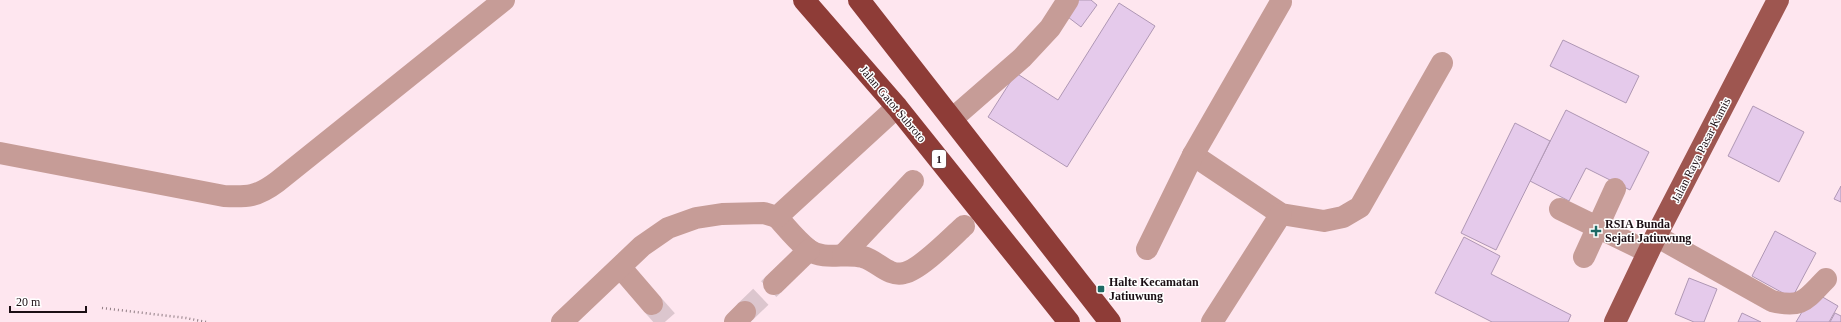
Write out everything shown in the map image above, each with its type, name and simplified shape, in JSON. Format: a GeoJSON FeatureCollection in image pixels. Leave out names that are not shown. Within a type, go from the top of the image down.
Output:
{"type":"FeatureCollection","features":[{"type":"Feature","properties":{"kind":"highway","name":"Jalan Gatot Subroto"},"geometry":{"type":"LineString","coordinates":[[804,0],[897,107],[1069,322]]}},
{"type":"Feature","properties":{"kind":"highway"},"geometry":{"type":"LineString","coordinates":[[859,0],[1110,322]]}},
{"type":"Feature","properties":{"kind":"main road","name":"Jalan Raya Pasar Kamis"},"geometry":{"type":"LineString","coordinates":[[1615,322],[1652,244],[1778,0]]}},
{"type":"Feature","properties":{"kind":"street"},"geometry":{"type":"LineString","coordinates":[[0,153],[224,196],[248,197],[258,195],[277,182],[504,0]]}},
{"type":"Feature","properties":{"kind":"street"},"geometry":{"type":"LineString","coordinates":[[952,118],[1022,58],[1050,28],[1068,0]]}},
{"type":"Feature","properties":{"kind":"street"},"geometry":{"type":"LineString","coordinates":[[1147,248],[1193,155],[1282,2]]}},
{"type":"Feature","properties":{"kind":"street"},"geometry":{"type":"LineString","coordinates":[[1193,155],[1281,214],[1324,221],[1343,217],[1360,207],[1442,64]]}},
{"type":"Feature","properties":{"kind":"street"},"geometry":{"type":"LineString","coordinates":[[777,217],[897,107]]}},
{"type":"Feature","properties":{"kind":"street"},"geometry":{"type":"LineString","coordinates":[[843,255],[913,181]]}},
{"type":"Feature","properties":{"kind":"street"},"geometry":{"type":"LineString","coordinates":[[1584,257],[1615,189]]}},
{"type":"Feature","properties":{"kind":"street"},"geometry":{"type":"LineString","coordinates":[[1560,209],[1597,228],[1652,244],[1772,301],[1785,304],[1803,302],[1826,279]]}},
{"type":"Feature","properties":{"kind":"street"},"geometry":{"type":"LineString","coordinates":[[562,322],[621,268],[642,246],[668,228],[696,218],[744,213],[764,213],[777,217],[809,250],[818,255],[863,257],[876,263],[891,273],[905,273],[917,266],[964,226]]}},
{"type":"Feature","properties":{"kind":"street"},"geometry":{"type":"LineString","coordinates":[[1212,322],[1281,214]]}},
{"type":"Feature","properties":{"kind":"street"},"geometry":{"type":"LineString","coordinates":[[774,284],[809,250]]}},
{"type":"Feature","properties":{"kind":"street"},"geometry":{"type":"LineString","coordinates":[[621,268],[652,304]]}},
{"type":"Feature","properties":{"kind":"path"},"geometry":{"type":"LineString","coordinates":[[102,308],[186,318],[206,322]]}},
{"type":"Feature","properties":{"kind":"building"},"geometry":{"type":"Polygon","coordinates":[[[1075,0],[1091,0],[1097,5],[1081,27],[1064,14],[1075,0]]]}},
{"type":"Feature","properties":{"kind":"building"},"geometry":{"type":"Polygon","coordinates":[[[1119,3],[1155,26],[1067,167],[988,117],[1016,73],[1058,100],[1119,3]]]}},
{"type":"Feature","properties":{"kind":"building"},"geometry":{"type":"Polygon","coordinates":[[[1563,40],[1639,76],[1626,103],[1550,66],[1563,40]]]}},
{"type":"Feature","properties":{"kind":"building"},"geometry":{"type":"Polygon","coordinates":[[[1753,106],[1804,132],[1779,182],[1728,156],[1753,106]]]}},
{"type":"Feature","properties":{"kind":"building"},"geometry":{"type":"Polygon","coordinates":[[[1566,110],[1649,152],[1630,190],[1586,168],[1569,201],[1530,181],[1566,110]]]}},
{"type":"Feature","properties":{"kind":"building"},"geometry":{"type":"Polygon","coordinates":[[[1515,123],[1550,141],[1496,250],[1461,233],[1515,123]]]}},
{"type":"Feature","properties":{"kind":"building"},"geometry":{"type":"Polygon","coordinates":[[[1841,186],[1841,202],[1834,199],[1841,186]]]}},
{"type":"Feature","properties":{"kind":"building"},"geometry":{"type":"Polygon","coordinates":[[[1775,231],[1816,253],[1792,298],[1752,276],[1775,231]]]}},
{"type":"Feature","properties":{"kind":"building"},"geometry":{"type":"Polygon","coordinates":[[[1464,237],[1500,256],[1491,274],[1571,315],[1568,322],[1492,322],[1435,293],[1464,237]]]}},
{"type":"Feature","properties":{"kind":"building"},"geometry":{"type":"Polygon","coordinates":[[[1689,278],[1717,289],[1704,322],[1694,322],[1675,314],[1689,278]]]}},
{"type":"Feature","properties":{"kind":"building"},"geometry":{"type":"Polygon","coordinates":[[[1814,292],[1838,306],[1829,322],[1796,322],[1814,292]]]}},
{"type":"Feature","properties":{"kind":"building"},"geometry":{"type":"Polygon","coordinates":[[[1742,313],[1761,322],[1738,322],[1742,313]]]}},
{"type":"Feature","properties":{"kind":"building"},"geometry":{"type":"Polygon","coordinates":[[[1835,313],[1841,316],[1841,322],[1830,322],[1835,313]]]}},
{"type":"Feature","properties":{"kind":"tunnel"},"geometry":{"type":"LineString","coordinates":[[745,312],[774,284]]}},
{"type":"Feature","properties":{"kind":"tunnel"},"geometry":{"type":"LineString","coordinates":[[652,304],[668,322]]}},
{"type":"Feature","properties":{"kind":"place","name":"RSIA Bunda Sejati Jatiuwung"},"geometry":{"type":"Point","coordinates":[1596,231]}},
{"type":"Feature","properties":{"kind":"place","name":"Halte Kecamatan Jatiuwung"},"geometry":{"type":"Point","coordinates":[1101,289]}}]}
